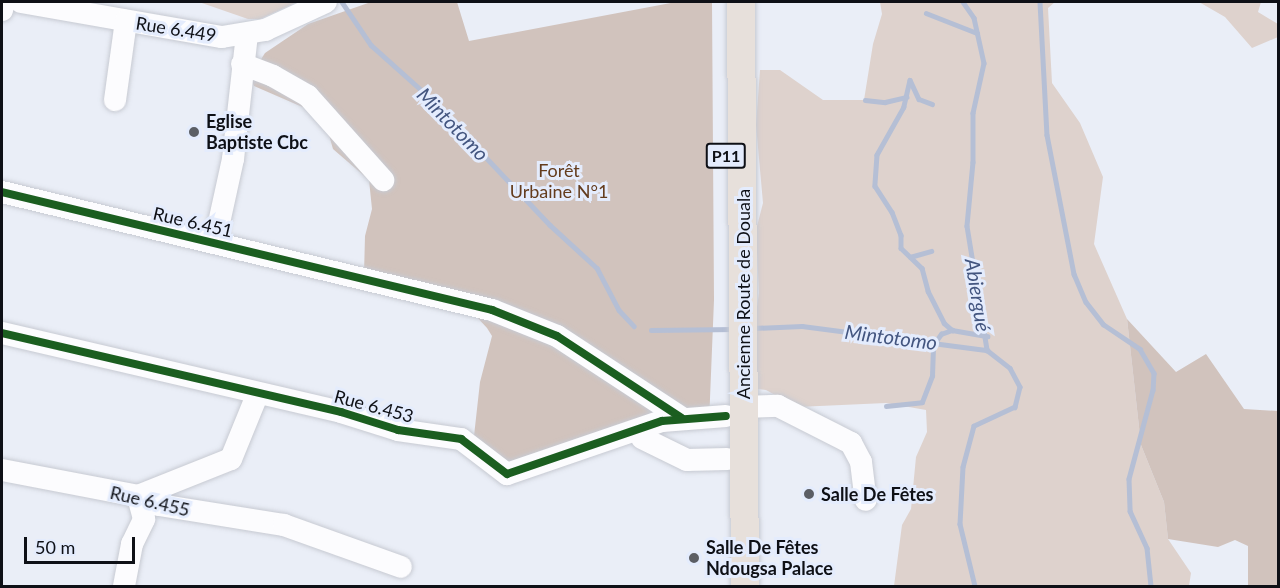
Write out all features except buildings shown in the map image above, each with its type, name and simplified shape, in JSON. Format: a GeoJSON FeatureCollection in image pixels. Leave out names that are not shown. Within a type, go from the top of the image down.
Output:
{"type":"FeatureCollection","features":[{"type":"Feature","properties":{"kind":"main road","name":"P11"},"geometry":{"type":"LineString","coordinates":[[725,2],[735,328]]}},
{"type":"Feature","properties":{"kind":"main road","name":"Ancienne Route de Douala"},"geometry":{"type":"LineString","coordinates":[[741,2],[735,412],[745,586]]}},
{"type":"Feature","properties":{"kind":"main road","name":"P11"},"geometry":{"type":"LineString","coordinates":[[728,586],[727,459],[735,412]]}},
{"type":"Feature","properties":{"kind":"street"},"geometry":{"type":"LineString","coordinates":[[2,10],[4,2]]}},
{"type":"Feature","properties":{"kind":"street","name":"Rue 6.449"},"geometry":{"type":"LineString","coordinates":[[21,2],[222,37],[247,35],[265,30],[326,2]]}},
{"type":"Feature","properties":{"kind":"street"},"geometry":{"type":"LineString","coordinates":[[115,100],[126,21]]}},
{"type":"Feature","properties":{"kind":"street"},"geometry":{"type":"LineString","coordinates":[[215,241],[233,159],[247,35]]}},
{"type":"Feature","properties":{"kind":"street"},"geometry":{"type":"LineString","coordinates":[[242,64],[273,76],[308,96],[384,180]]}},
{"type":"Feature","properties":{"kind":"street","name":"Rue 6.451"},"geometry":{"type":"LineString","coordinates":[[2,192],[215,241],[492,310],[557,336],[682,418]]}},
{"type":"Feature","properties":{"kind":"street","name":"Rue 6.453"},"geometry":{"type":"LineString","coordinates":[[2,333],[258,393],[398,430],[461,439],[507,474],[682,418],[778,406],[851,443],[861,462],[866,500]]}},
{"type":"Feature","properties":{"kind":"street"},"geometry":{"type":"LineString","coordinates":[[123,586],[132,544],[144,519],[138,496],[231,459],[258,393]]}},
{"type":"Feature","properties":{"kind":"street"},"geometry":{"type":"LineString","coordinates":[[642,438],[687,460],[727,459]]}},
{"type":"Feature","properties":{"kind":"street","name":"Rue 6.455"},"geometry":{"type":"LineString","coordinates":[[2,470],[138,496],[159,505],[284,525],[401,567]]}},
{"type":"Feature","properties":{"kind":"shaded area"},"geometry":{"type":"Polygon","coordinates":[[[199,2],[297,2],[260,19],[248,19],[199,2]]]}},
{"type":"Feature","properties":{"kind":"shaded area"},"geometry":{"type":"Polygon","coordinates":[[[880,2],[1055,2],[1048,8],[1052,83],[1080,123],[1103,177],[1094,244],[1127,319],[1141,445],[1164,502],[1168,539],[1191,573],[1189,586],[894,586],[902,525],[911,509],[916,457],[927,432],[926,410],[886,403],[797,407],[766,390],[750,388],[749,363],[759,293],[756,230],[763,203],[756,125],[760,70],[780,70],[823,100],[864,100],[873,44],[882,14],[880,2]]]}},
{"type":"Feature","properties":{"kind":"shaded area"},"geometry":{"type":"Polygon","coordinates":[[[1199,2],[1261,2],[1258,12],[1278,24],[1278,37],[1252,48],[1225,17],[1199,2]]]}},
{"type":"Feature","properties":{"kind":"green space","name":"Forêt Urbaine N°1"},"geometry":{"type":"Polygon","coordinates":[[[371,2],[457,2],[469,41],[676,2],[712,2],[714,300],[709,423],[644,434],[507,472],[474,436],[480,382],[492,336],[464,303],[364,274],[365,236],[372,209],[369,180],[333,149],[327,128],[314,112],[254,86],[250,77],[265,53],[308,24],[371,2]]]}},
{"type":"Feature","properties":{"kind":"green space"},"geometry":{"type":"Polygon","coordinates":[[[1127,319],[1176,372],[1206,354],[1244,409],[1278,411],[1278,586],[1248,586],[1248,546],[1235,540],[1218,547],[1168,539],[1164,502],[1141,445],[1127,319]]]}},
{"type":"Feature","properties":{"kind":"waterway","name":"Mintotomo"},"geometry":{"type":"LineString","coordinates":[[342,2],[371,45],[427,95],[550,225],[597,268],[619,310],[634,326]]}},
{"type":"Feature","properties":{"kind":"waterway","name":"Abiergué"},"geometry":{"type":"LineString","coordinates":[[963,2],[974,18],[984,63],[973,113],[973,162],[967,226],[987,350],[1010,368],[1020,387],[1015,407],[974,426],[963,467],[960,524],[975,586]]}},
{"type":"Feature","properties":{"kind":"waterway"},"geometry":{"type":"LineString","coordinates":[[1040,2],[1047,135],[1074,274],[1086,302],[1103,324],[1140,349],[1154,373],[1153,390],[1129,479],[1130,511],[1147,548],[1151,586]]}},
{"type":"Feature","properties":{"kind":"waterway"},"geometry":{"type":"LineString","coordinates":[[926,13],[977,33]]}},
{"type":"Feature","properties":{"kind":"waterway"},"geometry":{"type":"LineString","coordinates":[[910,80],[904,107],[877,155],[875,186],[892,212],[901,235],[901,248],[922,268],[928,291],[944,323],[952,330],[987,336]]}},
{"type":"Feature","properties":{"kind":"waterway"},"geometry":{"type":"LineString","coordinates":[[910,80],[919,99],[932,104]]}},
{"type":"Feature","properties":{"kind":"waterway"},"geometry":{"type":"LineString","coordinates":[[865,100],[885,102],[906,97]]}},
{"type":"Feature","properties":{"kind":"waterway"},"geometry":{"type":"LineString","coordinates":[[910,257],[931,251]]}},
{"type":"Feature","properties":{"kind":"waterway","name":"Mintotomo"},"geometry":{"type":"LineString","coordinates":[[753,328],[802,326],[987,350]]}},
{"type":"Feature","properties":{"kind":"waterway","name":"Mintotomo"},"geometry":{"type":"LineString","coordinates":[[651,330],[735,329]]}},
{"type":"Feature","properties":{"kind":"waterway"},"geometry":{"type":"LineString","coordinates":[[886,406],[922,402],[932,376],[933,345],[941,334],[952,330]]}},
{"type":"Feature","properties":{"kind":"cycle path"},"geometry":{"type":"LineString","coordinates":[[2,192],[492,310],[557,336],[682,418]]}},
{"type":"Feature","properties":{"kind":"cycle path"},"geometry":{"type":"LineString","coordinates":[[2,333],[341,412],[398,430],[461,439],[507,474],[662,421],[726,416]]}},
{"type":"Feature","properties":{"kind":"place","name":"Eglise Baptiste Cbc"},"geometry":{"type":"Point","coordinates":[194,132]}},
{"type":"Feature","properties":{"kind":"place","name":"Salle De Fêtes"},"geometry":{"type":"Point","coordinates":[809,494]}},
{"type":"Feature","properties":{"kind":"place","name":"Salle De Fêtes Ndougsa Palace"},"geometry":{"type":"Point","coordinates":[694,558]}}]}
